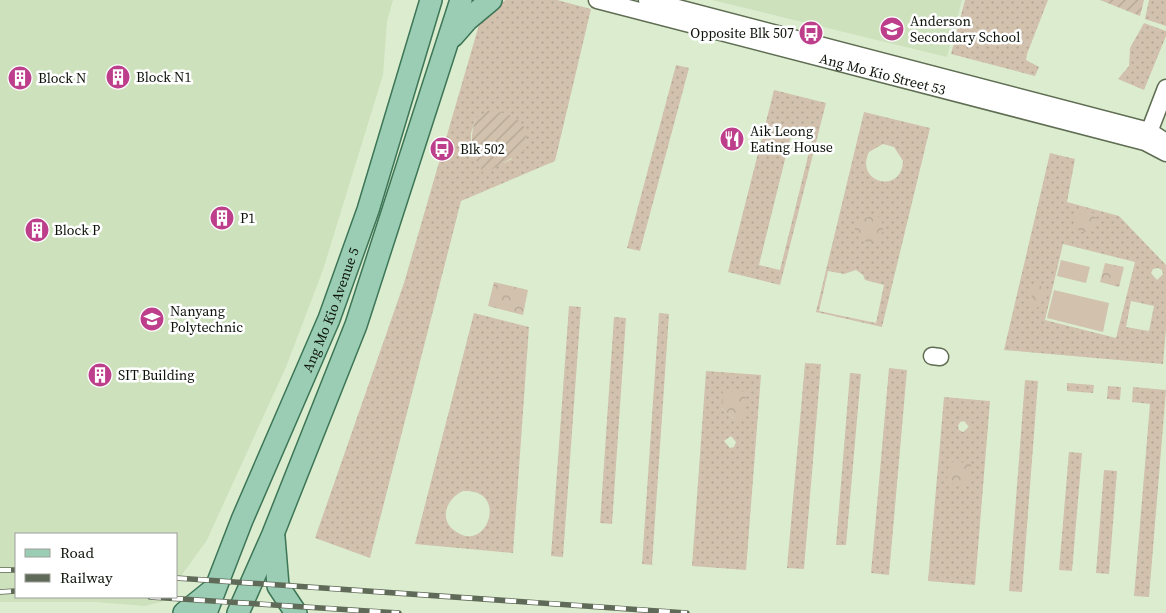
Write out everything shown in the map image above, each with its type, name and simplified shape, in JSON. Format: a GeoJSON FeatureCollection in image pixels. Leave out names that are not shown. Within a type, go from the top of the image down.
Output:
{"type":"FeatureCollection","features":[{"type":"Feature","properties":{"kind":"main road","name":"Ang Mo Kio Avenue 5"},"geometry":{"type":"LineString","coordinates":[[206,613],[242,520],[329,319],[368,210],[431,0]]}},
{"type":"Feature","properties":{"kind":"main road","name":"Ang Mo Kio Avenue 5"},"geometry":{"type":"LineString","coordinates":[[238,613],[273,534],[356,325],[461,0]]}},
{"type":"Feature","properties":{"kind":"main road"},"geometry":{"type":"LineString","coordinates":[[447,44],[467,20],[491,0]]}},
{"type":"Feature","properties":{"kind":"main road"},"geometry":{"type":"LineString","coordinates":[[273,534],[278,586],[296,613]]}},
{"type":"Feature","properties":{"kind":"main road"},"geometry":{"type":"LineString","coordinates":[[184,613],[217,586]]}},
{"type":"Feature","properties":{"kind":"street","name":"Ang Mo Kio Street 53"},"geometry":{"type":"LineString","coordinates":[[597,0],[1147,136],[1166,153]]}},
{"type":"Feature","properties":{"kind":"street","name":"Ang Mo Kio Street 53"},"geometry":{"type":"LineString","coordinates":[[646,0],[1166,142]]}},
{"type":"Feature","properties":{"kind":"street"},"geometry":{"type":"LineString","coordinates":[[1147,136],[1166,88]]}},
{"type":"Feature","properties":{"kind":"shaded area","name":"Nanyang Polytechnic"},"geometry":{"type":"Polygon","coordinates":[[[0,0],[393,0],[387,21],[383,75],[323,270],[286,367],[207,540],[178,580],[178,533],[15,533],[15,598],[169,598],[145,606],[95,602],[0,602],[0,0]]]}},
{"type":"Feature","properties":{"kind":"shaded area","name":"Anderson Secondary School"},"geometry":{"type":"Polygon","coordinates":[[[712,0],[962,0],[947,57],[712,0]]]}},
{"type":"Feature","properties":{"kind":"green space"},"geometry":{"type":"Polygon","coordinates":[[[506,0],[557,0],[591,9],[555,161],[461,201],[370,558],[315,538],[404,283],[483,11],[506,0]],[[476,118],[471,133],[471,145],[499,165],[512,159],[476,118]]]}},
{"type":"Feature","properties":{"kind":"green space"},"geometry":{"type":"Polygon","coordinates":[[[965,0],[1048,0],[1027,54],[1026,60],[1039,67],[1035,76],[951,54],[965,0]]]}},
{"type":"Feature","properties":{"kind":"green space"},"geometry":{"type":"Polygon","coordinates":[[[1100,0],[1144,0],[1140,16],[1100,0]]]}},
{"type":"Feature","properties":{"kind":"green space"},"geometry":{"type":"Polygon","coordinates":[[[1149,0],[1166,0],[1166,26],[1145,19],[1149,0]]]}},
{"type":"Feature","properties":{"kind":"green space"},"geometry":{"type":"Polygon","coordinates":[[[1144,23],[1166,31],[1166,36],[1144,90],[1118,79],[1129,66],[1130,48],[1144,23]]]}},
{"type":"Feature","properties":{"kind":"green space"},"geometry":{"type":"Polygon","coordinates":[[[676,65],[689,68],[640,251],[627,248],[676,65]]]}},
{"type":"Feature","properties":{"kind":"green space"},"geometry":{"type":"Polygon","coordinates":[[[774,90],[826,103],[780,285],[728,272],[774,90]],[[791,135],[759,265],[780,270],[812,140],[791,135]]]}},
{"type":"Feature","properties":{"kind":"green space"},"geometry":{"type":"Polygon","coordinates":[[[488,111],[506,114],[519,121],[524,126],[526,141],[524,151],[484,174],[474,154],[472,134],[476,118],[488,111]]]}},
{"type":"Feature","properties":{"kind":"green space"},"geometry":{"type":"Polygon","coordinates":[[[864,112],[930,128],[882,327],[816,312],[864,112]],[[883,144],[869,152],[866,163],[868,171],[873,177],[880,181],[888,181],[895,178],[901,172],[903,161],[894,147],[883,144]],[[856,270],[844,274],[828,271],[819,311],[876,323],[884,285],[865,280],[863,275],[856,270]]]}},
{"type":"Feature","properties":{"kind":"green space"},"geometry":{"type":"Polygon","coordinates":[[[1050,153],[1075,159],[1067,202],[1119,216],[1166,265],[1166,328],[1163,364],[1004,350],[1050,153]],[[1078,213],[1074,221],[1092,230],[1096,221],[1078,213]],[[1063,244],[1045,320],[1116,338],[1135,262],[1063,244]],[[1158,268],[1153,269],[1151,273],[1157,280],[1163,274],[1162,270],[1158,268]],[[1131,301],[1126,327],[1149,331],[1154,306],[1131,301]]]}},
{"type":"Feature","properties":{"kind":"green space"},"geometry":{"type":"Polygon","coordinates":[[[1085,210],[1095,217],[1096,221],[1089,231],[1085,232],[1075,225],[1074,221],[1081,211],[1085,210]]]}},
{"type":"Feature","properties":{"kind":"green space"},"geometry":{"type":"Polygon","coordinates":[[[869,214],[879,218],[883,228],[879,238],[869,242],[859,238],[855,228],[859,218],[869,214]]]}},
{"type":"Feature","properties":{"kind":"green space"},"geometry":{"type":"Polygon","coordinates":[[[1061,260],[1090,267],[1086,283],[1057,276],[1061,260]]]}},
{"type":"Feature","properties":{"kind":"green space"},"geometry":{"type":"Polygon","coordinates":[[[1105,263],[1124,267],[1119,287],[1100,282],[1105,263]]]}},
{"type":"Feature","properties":{"kind":"green space"},"geometry":{"type":"Polygon","coordinates":[[[494,282],[528,290],[523,315],[488,306],[494,282]]]}},
{"type":"Feature","properties":{"kind":"green space"},"geometry":{"type":"Polygon","coordinates":[[[1035,283],[1044,288],[1044,299],[1037,308],[1028,306],[1032,296],[1030,289],[1035,283]]]}},
{"type":"Feature","properties":{"kind":"green space"},"geometry":{"type":"Polygon","coordinates":[[[1054,290],[1109,303],[1103,332],[1047,318],[1054,290]]]}},
{"type":"Feature","properties":{"kind":"green space"},"geometry":{"type":"Polygon","coordinates":[[[569,306],[581,307],[563,557],[551,556],[569,306]]]}},
{"type":"Feature","properties":{"kind":"green space"},"geometry":{"type":"Polygon","coordinates":[[[474,313],[529,327],[513,553],[415,544],[474,313]],[[463,491],[457,494],[447,509],[447,521],[450,526],[455,531],[466,536],[476,534],[484,528],[489,519],[490,509],[486,499],[477,493],[463,491]]]}},
{"type":"Feature","properties":{"kind":"green space"},"geometry":{"type":"Polygon","coordinates":[[[659,313],[669,314],[652,564],[654,565],[642,564],[659,313]]]}},
{"type":"Feature","properties":{"kind":"green space"},"geometry":{"type":"Polygon","coordinates":[[[614,317],[626,318],[612,524],[600,523],[614,317]]]}},
{"type":"Feature","properties":{"kind":"green space"},"geometry":{"type":"Polygon","coordinates":[[[805,363],[821,364],[804,569],[787,568],[805,363]]]}},
{"type":"Feature","properties":{"kind":"green space"},"geometry":{"type":"Polygon","coordinates":[[[889,368],[907,370],[889,575],[871,573],[889,368]]]}},
{"type":"Feature","properties":{"kind":"green space"},"geometry":{"type":"Polygon","coordinates":[[[706,371],[761,375],[746,570],[692,566],[706,371]],[[745,392],[722,408],[734,419],[745,392]],[[731,436],[724,441],[730,448],[734,447],[736,442],[731,436]]]}},
{"type":"Feature","properties":{"kind":"green space"},"geometry":{"type":"Polygon","coordinates":[[[850,373],[861,374],[846,545],[836,545],[850,373]]]}},
{"type":"Feature","properties":{"kind":"green space"},"geometry":{"type":"Polygon","coordinates":[[[1025,380],[1038,381],[1022,592],[1009,591],[1025,380]]]}},
{"type":"Feature","properties":{"kind":"green space"},"geometry":{"type":"Polygon","coordinates":[[[1067,383],[1094,385],[1093,393],[1067,391],[1067,383]]]}},
{"type":"Feature","properties":{"kind":"green space"},"geometry":{"type":"Polygon","coordinates":[[[1108,386],[1121,387],[1120,400],[1107,399],[1108,386]]]}},
{"type":"Feature","properties":{"kind":"green space"},"geometry":{"type":"Polygon","coordinates":[[[1133,387],[1166,390],[1149,597],[1134,596],[1150,404],[1132,402],[1133,387]]]}},
{"type":"Feature","properties":{"kind":"green space"},"geometry":{"type":"Polygon","coordinates":[[[723,391],[746,392],[744,415],[741,419],[734,419],[722,408],[723,391]]]}},
{"type":"Feature","properties":{"kind":"green space"},"geometry":{"type":"Polygon","coordinates":[[[944,397],[990,401],[975,585],[928,581],[944,397]],[[964,421],[960,422],[958,426],[959,430],[963,432],[969,427],[964,421]]]}},
{"type":"Feature","properties":{"kind":"green space"},"geometry":{"type":"Polygon","coordinates":[[[1069,452],[1082,453],[1072,571],[1059,570],[1069,452]]]}},
{"type":"Feature","properties":{"kind":"green space"},"geometry":{"type":"Polygon","coordinates":[[[949,462],[971,463],[970,485],[947,483],[949,462]]]}},
{"type":"Feature","properties":{"kind":"green space"},"geometry":{"type":"Polygon","coordinates":[[[1104,470],[1117,471],[1109,574],[1096,573],[1104,470]]]}},
{"type":"Feature","properties":{"kind":"railway"},"geometry":{"type":"LineString","coordinates":[[0,570],[15,570]]}},
{"type":"Feature","properties":{"kind":"railway"},"geometry":{"type":"LineString","coordinates":[[178,578],[687,613]]}},
{"type":"Feature","properties":{"kind":"railway"},"geometry":{"type":"LineString","coordinates":[[0,592],[15,591]]}},
{"type":"Feature","properties":{"kind":"railway"},"geometry":{"type":"LineString","coordinates":[[166,598],[399,613]]}},
{"type":"Feature","properties":{"kind":"place","name":"Anderson Secondary School"},"geometry":{"type":"Point","coordinates":[892,29]}},
{"type":"Feature","properties":{"kind":"place","name":"Opposite Blk 507"},"geometry":{"type":"Point","coordinates":[811,33]}},
{"type":"Feature","properties":{"kind":"place","name":"Block N1"},"geometry":{"type":"Point","coordinates":[118,77]}},
{"type":"Feature","properties":{"kind":"place","name":"Block N"},"geometry":{"type":"Point","coordinates":[20,78]}},
{"type":"Feature","properties":{"kind":"place","name":"Aik Leong Eating House"},"geometry":{"type":"Point","coordinates":[732,139]}},
{"type":"Feature","properties":{"kind":"place","name":"Blk 502"},"geometry":{"type":"Point","coordinates":[442,149]}},
{"type":"Feature","properties":{"kind":"place","name":"P1"},"geometry":{"type":"Point","coordinates":[222,218]}},
{"type":"Feature","properties":{"kind":"place","name":"Block P"},"geometry":{"type":"Point","coordinates":[37,230]}},
{"type":"Feature","properties":{"kind":"place","name":"Nanyang Polytechnic"},"geometry":{"type":"Point","coordinates":[152,319]}},
{"type":"Feature","properties":{"kind":"place","name":"SIT Building"},"geometry":{"type":"Point","coordinates":[100,375]}}]}
